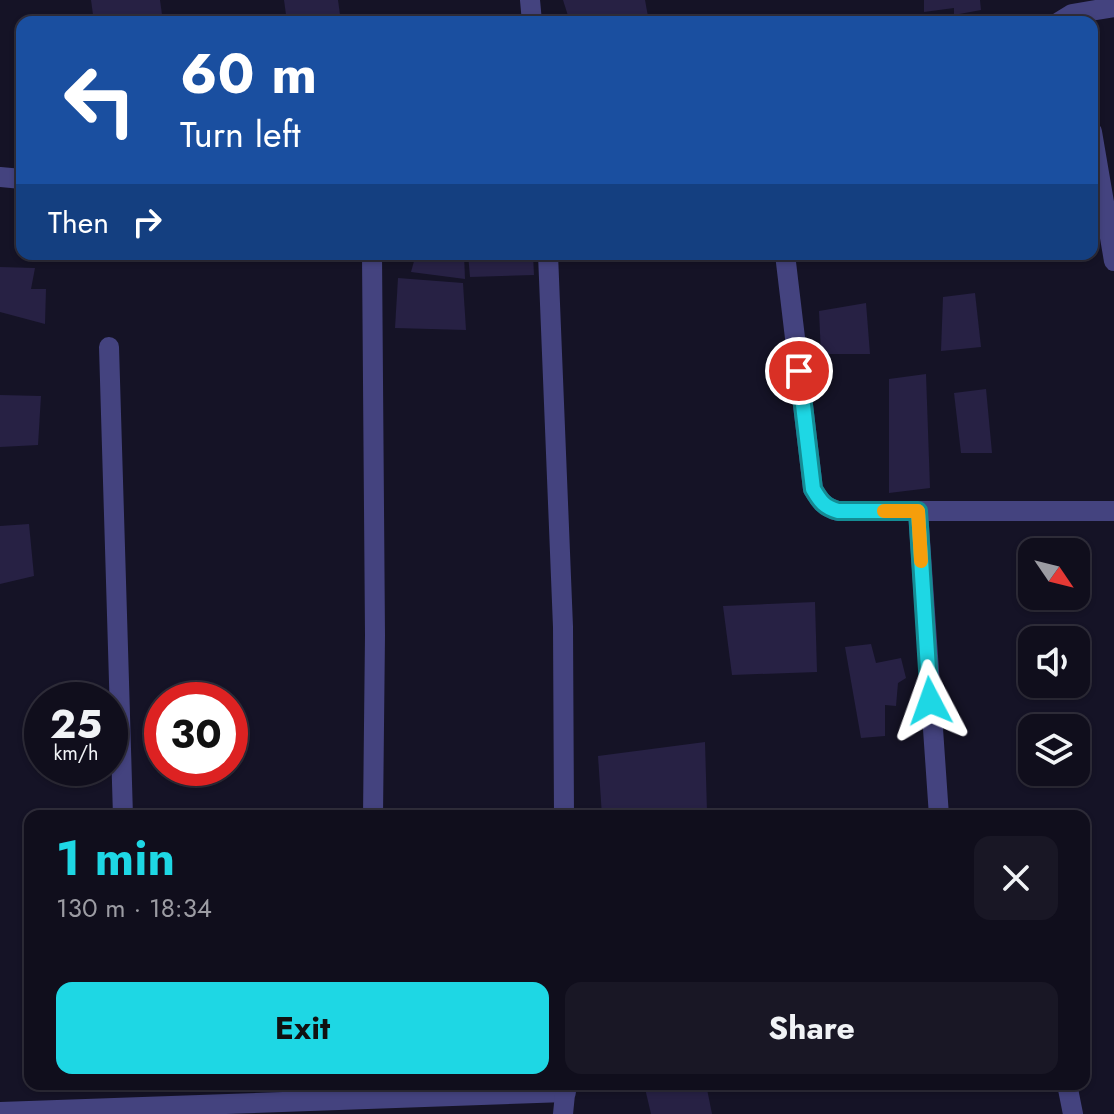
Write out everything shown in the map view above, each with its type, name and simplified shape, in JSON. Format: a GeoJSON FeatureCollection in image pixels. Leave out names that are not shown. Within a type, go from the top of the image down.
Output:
{"type":"FeatureCollection","features":[{"type":"Feature","properties":{"kind":"street"},"geometry":{"type":"LineString","coordinates":[[1067,14],[1114,7]]}},
{"type":"Feature","properties":{"kind":"street"},"geometry":{"type":"LineString","coordinates":[[1098,167],[1114,261]]}},
{"type":"Feature","properties":{"kind":"street"},"geometry":{"type":"LineString","coordinates":[[372,260],[373,810]]}},
{"type":"Feature","properties":{"kind":"street"},"geometry":{"type":"LineString","coordinates":[[548,260],[563,627],[564,810]]}},
{"type":"Feature","properties":{"kind":"street"},"geometry":{"type":"LineString","coordinates":[[786,260],[813,489],[827,508],[838,511],[1114,511]]}},
{"type":"Feature","properties":{"kind":"street"},"geometry":{"type":"LineString","coordinates":[[109,347],[123,810]]}},
{"type":"Feature","properties":{"kind":"street"},"geometry":{"type":"LineString","coordinates":[[918,511],[939,810]]}},
{"type":"Feature","properties":{"kind":"street"},"geometry":{"type":"LineString","coordinates":[[129,1090],[130,1106]]}},
{"type":"Feature","properties":{"kind":"street"},"geometry":{"type":"LineString","coordinates":[[0,1112],[518,1090]]}},
{"type":"Feature","properties":{"kind":"street"},"geometry":{"type":"LineString","coordinates":[[563,1114],[566,1090]]}},
{"type":"Feature","properties":{"kind":"street"},"geometry":{"type":"LineString","coordinates":[[1068,1090],[1073,1114]]}},
{"type":"Feature","properties":{"kind":"building"},"geometry":{"type":"Polygon","coordinates":[[[91,0],[160,0],[162,16],[93,16],[91,0]]]}},
{"type":"Feature","properties":{"kind":"building"},"geometry":{"type":"Polygon","coordinates":[[[284,0],[338,0],[340,16],[286,16],[284,0]]]}},
{"type":"Feature","properties":{"kind":"building"},"geometry":{"type":"Polygon","coordinates":[[[563,0],[645,0],[648,16],[568,16],[563,0]]]}},
{"type":"Feature","properties":{"kind":"building"},"geometry":{"type":"Polygon","coordinates":[[[924,0],[980,0],[981,10],[954,15],[954,8],[924,12],[924,0]]]}},
{"type":"Feature","properties":{"kind":"building"},"geometry":{"type":"Polygon","coordinates":[[[414,260],[464,260],[465,279],[411,272],[414,260]]]}},
{"type":"Feature","properties":{"kind":"building"},"geometry":{"type":"Polygon","coordinates":[[[469,260],[533,260],[534,275],[470,277],[469,260]]]}},
{"type":"Feature","properties":{"kind":"building"},"geometry":{"type":"Polygon","coordinates":[[[0,267],[35,268],[31,289],[46,289],[45,324],[0,312],[0,267]]]}},
{"type":"Feature","properties":{"kind":"building"},"geometry":{"type":"Polygon","coordinates":[[[398,278],[463,283],[466,330],[395,328],[398,278]]]}},
{"type":"Feature","properties":{"kind":"building"},"geometry":{"type":"Polygon","coordinates":[[[975,293],[981,347],[941,351],[943,297],[975,293]]]}},
{"type":"Feature","properties":{"kind":"building"},"geometry":{"type":"Polygon","coordinates":[[[866,303],[870,354],[821,354],[819,311],[866,303]]]}},
{"type":"Feature","properties":{"kind":"building"},"geometry":{"type":"Polygon","coordinates":[[[926,374],[930,488],[889,493],[889,379],[926,374]]]}},
{"type":"Feature","properties":{"kind":"building"},"geometry":{"type":"Polygon","coordinates":[[[986,389],[992,453],[961,453],[954,393],[986,389]]]}},
{"type":"Feature","properties":{"kind":"building"},"geometry":{"type":"Polygon","coordinates":[[[0,395],[41,396],[38,445],[0,447],[0,395]]]}},
{"type":"Feature","properties":{"kind":"building"},"geometry":{"type":"Polygon","coordinates":[[[29,524],[34,576],[0,584],[0,526],[29,524]]]}},
{"type":"Feature","properties":{"kind":"building"},"geometry":{"type":"Polygon","coordinates":[[[815,602],[817,672],[732,675],[723,606],[815,602]]]}},
{"type":"Feature","properties":{"kind":"building"},"geometry":{"type":"Polygon","coordinates":[[[871,644],[876,663],[901,658],[906,678],[898,683],[896,706],[885,705],[885,736],[861,738],[845,647],[871,644]]]}},
{"type":"Feature","properties":{"kind":"building"},"geometry":{"type":"Polygon","coordinates":[[[705,742],[707,810],[602,810],[598,756],[705,742]]]}},
{"type":"Feature","properties":{"kind":"building"},"geometry":{"type":"Polygon","coordinates":[[[645,1090],[707,1090],[712,1114],[651,1114],[645,1090]]]}},
{"type":"Feature","properties":{"kind":"slow traffic"},"geometry":{"type":"LineString","coordinates":[[884,511],[918,511],[921,561]]}},
{"type":"Feature","properties":{"kind":"route"},"geometry":{"type":"LineString","coordinates":[[799,371],[813,489],[820,502],[838,511],[918,511],[930,701]]}}]}
